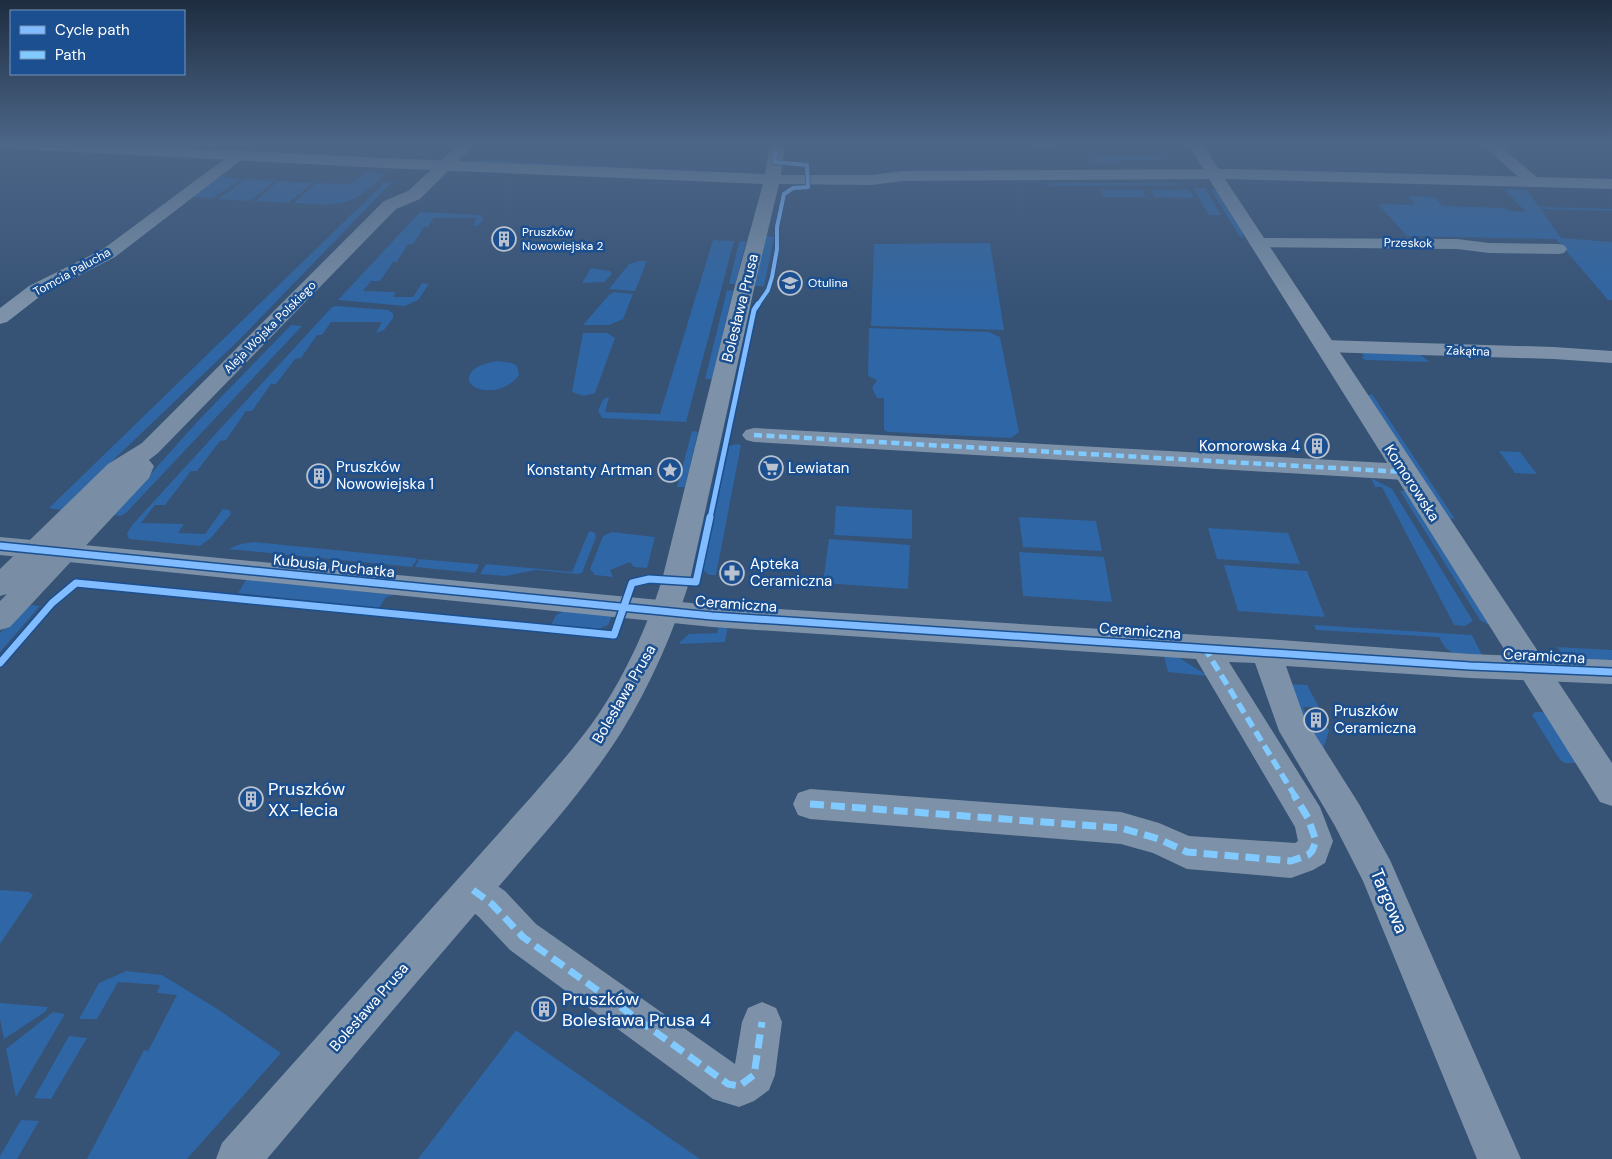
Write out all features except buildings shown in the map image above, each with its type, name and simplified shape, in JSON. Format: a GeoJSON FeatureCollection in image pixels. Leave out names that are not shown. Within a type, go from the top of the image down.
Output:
{"type":"FeatureCollection","features":[{"type":"Feature","properties":{"kind":"main road","name":"Aleja Wojska Polskiego"},"geometry":{"type":"LineString","coordinates":[[390,197],[390,205]]}},
{"type":"Feature","properties":{"kind":"main road","name":"Aleja Wojska Polskiego"},"geometry":{"type":"LineString","coordinates":[[0,586],[116,470],[150,448],[390,205],[409,197]]}},
{"type":"Feature","properties":{"kind":"main road","name":"Aleja Wojska Polskiego"},"geometry":{"type":"LineString","coordinates":[[0,619],[66,552],[140,472],[150,448]]}},
{"type":"Feature","properties":{"kind":"street","name":"Tomcia Palucha"},"geometry":{"type":"LineString","coordinates":[[0,318],[36,290],[109,253],[183,197]]}},
{"type":"Feature","properties":{"kind":"street","name":"Bolesława Prusa"},"geometry":{"type":"LineString","coordinates":[[238,1159],[473,890],[593,747],[636,678],[657,637],[676,580],[744,289],[768,197]]}},
{"type":"Feature","properties":{"kind":"street","name":"Komorowska"},"geometry":{"type":"LineString","coordinates":[[1229,197],[1612,791]]}},
{"type":"Feature","properties":{"kind":"street","name":"Przeskok"},"geometry":{"type":"LineString","coordinates":[[1258,243],[1447,244],[1490,248],[1558,249]]}},
{"type":"Feature","properties":{"kind":"street","name":"Zakątna"},"geometry":{"type":"LineString","coordinates":[[1324,346],[1612,357]]}},
{"type":"Feature","properties":{"kind":"street"},"geometry":{"type":"LineString","coordinates":[[754,435],[1405,472]]}},
{"type":"Feature","properties":{"kind":"street","name":"Kubusia Puchatka"},"geometry":{"type":"LineString","coordinates":[[0,546],[666,611]]}},
{"type":"Feature","properties":{"kind":"street","name":"Ceramiczna"},"geometry":{"type":"LineString","coordinates":[[666,611],[712,616],[1204,648],[1533,669],[1612,672]]}},
{"type":"Feature","properties":{"kind":"street"},"geometry":{"type":"LineString","coordinates":[[810,804],[1121,828],[1159,839],[1187,852],[1291,861],[1304,858],[1312,852],[1316,845],[1316,835],[1308,818],[1204,648]]}},
{"type":"Feature","properties":{"kind":"street","name":"Targowa"},"geometry":{"type":"LineString","coordinates":[[1266,651],[1290,722],[1355,829],[1377,872],[1499,1159]]}},
{"type":"Feature","properties":{"kind":"street"},"geometry":{"type":"LineString","coordinates":[[473,890],[492,904],[523,937],[728,1084],[739,1086],[754,1075],[762,1022]]}},
{"type":"Feature","properties":{"kind":"shaded area"},"geometry":{"type":"Polygon","coordinates":[[[221,197],[255,197],[250,201],[218,199],[221,197]]]}},
{"type":"Feature","properties":{"kind":"shaded area"},"geometry":{"type":"Polygon","coordinates":[[[260,197],[295,197],[288,203],[256,201],[260,197]]]}},
{"type":"Feature","properties":{"kind":"shaded area"},"geometry":{"type":"Polygon","coordinates":[[[301,197],[356,197],[334,204],[294,203],[301,197]]]}},
{"type":"Feature","properties":{"kind":"shaded area"},"geometry":{"type":"Polygon","coordinates":[[[369,197],[377,197],[238,341],[61,510],[49,508],[369,197]]]}},
{"type":"Feature","properties":{"kind":"shaded area"},"geometry":{"type":"Polygon","coordinates":[[[1158,197],[1193,197],[1194,198],[1158,197]]]}},
{"type":"Feature","properties":{"kind":"shaded area"},"geometry":{"type":"Polygon","coordinates":[[[1198,197],[1210,197],[1221,215],[1209,215],[1198,197]]]}},
{"type":"Feature","properties":{"kind":"shaded area"},"geometry":{"type":"Polygon","coordinates":[[[1216,197],[1220,197],[1244,235],[1243,238],[1240,237],[1216,197]]]}},
{"type":"Feature","properties":{"kind":"shaded area"},"geometry":{"type":"Polygon","coordinates":[[[1409,197],[1434,197],[1443,206],[1505,208],[1509,211],[1526,212],[1512,197],[1532,197],[1539,207],[1612,209],[1612,211],[1541,209],[1561,238],[1612,242],[1612,300],[1608,300],[1556,239],[1407,236],[1378,204],[1415,205],[1409,197]]]}},
{"type":"Feature","properties":{"kind":"shaded area"},"geometry":{"type":"Polygon","coordinates":[[[420,212],[479,215],[484,218],[479,225],[473,226],[477,218],[434,218],[428,227],[424,227],[413,244],[408,244],[397,262],[393,262],[380,281],[371,281],[363,291],[396,292],[393,297],[413,297],[422,283],[429,284],[418,300],[405,306],[338,300],[420,212]]]}},
{"type":"Feature","properties":{"kind":"shaded area"},"geometry":{"type":"Polygon","coordinates":[[[766,236],[774,237],[764,286],[755,286],[766,236]]]}},
{"type":"Feature","properties":{"kind":"shaded area"},"geometry":{"type":"Polygon","coordinates":[[[713,240],[734,241],[686,422],[602,418],[598,411],[603,400],[607,397],[609,397],[605,412],[660,414],[713,240]]]}},
{"type":"Feature","properties":{"kind":"shaded area"},"geometry":{"type":"Polygon","coordinates":[[[739,242],[746,242],[735,284],[729,284],[739,242]]]}},
{"type":"Feature","properties":{"kind":"shaded area"},"geometry":{"type":"Polygon","coordinates":[[[990,243],[1004,330],[871,326],[874,244],[990,243]]]}},
{"type":"Feature","properties":{"kind":"shaded area"},"geometry":{"type":"Polygon","coordinates":[[[647,261],[635,291],[609,289],[629,264],[647,261]]]}},
{"type":"Feature","properties":{"kind":"shaded area"},"geometry":{"type":"Polygon","coordinates":[[[591,268],[610,271],[612,274],[604,282],[582,283],[591,268]]]}},
{"type":"Feature","properties":{"kind":"shaded area"},"geometry":{"type":"Polygon","coordinates":[[[727,290],[733,291],[712,379],[705,379],[727,290]]]}},
{"type":"Feature","properties":{"kind":"shaded area"},"geometry":{"type":"Polygon","coordinates":[[[614,292],[633,294],[623,319],[609,325],[583,325],[609,295],[614,292]]]}},
{"type":"Feature","properties":{"kind":"shaded area"},"geometry":{"type":"Polygon","coordinates":[[[332,307],[388,310],[393,313],[393,318],[384,330],[376,333],[382,322],[331,322],[322,335],[317,335],[301,358],[295,359],[276,384],[271,384],[252,411],[246,411],[226,440],[220,441],[197,471],[191,471],[165,505],[155,505],[141,523],[184,524],[178,533],[205,534],[223,509],[230,510],[231,514],[211,538],[200,546],[129,539],[127,533],[133,524],[332,307]]]}},
{"type":"Feature","properties":{"kind":"shaded area"},"geometry":{"type":"Polygon","coordinates":[[[291,325],[302,326],[126,513],[120,516],[114,515],[197,422],[291,325]]]}},
{"type":"Feature","properties":{"kind":"shaded area"},"geometry":{"type":"Polygon","coordinates":[[[869,328],[989,332],[1000,337],[1019,432],[1011,438],[888,432],[884,430],[884,398],[877,398],[872,388],[877,380],[868,376],[869,328]]]}},
{"type":"Feature","properties":{"kind":"shaded area"},"geometry":{"type":"Polygon","coordinates":[[[583,333],[607,333],[615,338],[595,393],[584,396],[572,392],[583,333]]]}},
{"type":"Feature","properties":{"kind":"shaded area"},"geometry":{"type":"Polygon","coordinates":[[[1361,352],[1420,354],[1429,362],[1366,360],[1361,358],[1364,356],[1361,352]]]}},
{"type":"Feature","properties":{"kind":"shaded area"},"geometry":{"type":"Polygon","coordinates":[[[498,361],[512,363],[517,366],[519,375],[509,385],[495,390],[487,390],[474,387],[469,382],[469,377],[474,369],[498,361]]]}},
{"type":"Feature","properties":{"kind":"shaded area"},"geometry":{"type":"Polygon","coordinates":[[[1372,394],[1455,519],[1445,517],[1366,396],[1372,394]]]}},
{"type":"Feature","properties":{"kind":"shaded area"},"geometry":{"type":"Polygon","coordinates":[[[692,431],[698,432],[685,487],[677,487],[692,431]]]}},
{"type":"Feature","properties":{"kind":"shaded area"},"geometry":{"type":"Polygon","coordinates":[[[741,445],[716,575],[709,575],[703,570],[729,446],[741,445]]]}},
{"type":"Feature","properties":{"kind":"shaded area"},"geometry":{"type":"Polygon","coordinates":[[[1499,451],[1520,452],[1537,474],[1515,473],[1499,451]]]}},
{"type":"Feature","properties":{"kind":"shaded area"},"geometry":{"type":"Polygon","coordinates":[[[1371,478],[1392,489],[1473,621],[1465,626],[1454,625],[1382,487],[1375,487],[1371,478]]]}},
{"type":"Feature","properties":{"kind":"shaded area"},"geometry":{"type":"Polygon","coordinates":[[[1400,491],[1405,491],[1492,624],[1487,624],[1480,620],[1400,491]]]}},
{"type":"Feature","properties":{"kind":"shaded area"},"geometry":{"type":"Polygon","coordinates":[[[836,506],[912,510],[912,539],[834,535],[836,506]]]}},
{"type":"Feature","properties":{"kind":"shaded area"},"geometry":{"type":"Polygon","coordinates":[[[1019,517],[1096,521],[1102,551],[1023,547],[1019,517]]]}},
{"type":"Feature","properties":{"kind":"shaded area"},"geometry":{"type":"Polygon","coordinates":[[[1208,528],[1288,533],[1300,564],[1217,559],[1208,528]]]}},
{"type":"Feature","properties":{"kind":"shaded area"},"geometry":{"type":"Polygon","coordinates":[[[589,531],[595,533],[596,537],[582,573],[536,570],[506,576],[480,574],[486,564],[572,572],[589,531]]]}},
{"type":"Feature","properties":{"kind":"shaded area"},"geometry":{"type":"Polygon","coordinates":[[[612,532],[655,537],[647,568],[634,567],[630,562],[610,570],[613,577],[595,575],[590,569],[603,536],[612,532]]]}},
{"type":"Feature","properties":{"kind":"shaded area"},"geometry":{"type":"Polygon","coordinates":[[[829,539],[910,545],[908,589],[823,583],[829,539]]]}},
{"type":"Feature","properties":{"kind":"shaded area"},"geometry":{"type":"Polygon","coordinates":[[[253,542],[417,559],[412,567],[228,549],[253,542]]]}},
{"type":"Feature","properties":{"kind":"shaded area"},"geometry":{"type":"Polygon","coordinates":[[[1019,552],[1104,557],[1112,602],[1023,596],[1019,552]]]}},
{"type":"Feature","properties":{"kind":"shaded area"},"geometry":{"type":"Polygon","coordinates":[[[419,559],[479,565],[475,573],[415,567],[419,559]]]}},
{"type":"Feature","properties":{"kind":"shaded area"},"geometry":{"type":"Polygon","coordinates":[[[1224,565],[1307,571],[1325,617],[1238,611],[1224,565]]]}},
{"type":"Feature","properties":{"kind":"shaded area"},"geometry":{"type":"Polygon","coordinates":[[[244,579],[395,595],[386,597],[379,608],[238,593],[246,580],[244,579]]]}},
{"type":"Feature","properties":{"kind":"shaded area"},"geometry":{"type":"Polygon","coordinates":[[[32,605],[40,606],[0,652],[0,633],[25,607],[32,605]]]}},
{"type":"Feature","properties":{"kind":"shaded area"},"geometry":{"type":"Polygon","coordinates":[[[564,611],[612,616],[608,625],[597,630],[551,625],[556,615],[564,611]]]}},
{"type":"Feature","properties":{"kind":"shaded area"},"geometry":{"type":"Polygon","coordinates":[[[1314,625],[1472,635],[1483,657],[1456,654],[1447,649],[1439,637],[1316,630],[1314,625]]]}},
{"type":"Feature","properties":{"kind":"shaded area"},"geometry":{"type":"Polygon","coordinates":[[[719,626],[728,626],[725,642],[680,644],[689,634],[717,633],[719,626]]]}},
{"type":"Feature","properties":{"kind":"shaded area"},"geometry":{"type":"Polygon","coordinates":[[[1557,647],[1612,650],[1612,664],[1580,662],[1574,652],[1561,652],[1557,647]]]}},
{"type":"Feature","properties":{"kind":"shaded area"},"geometry":{"type":"Polygon","coordinates":[[[1164,656],[1178,657],[1208,676],[1168,672],[1164,656]]]}},
{"type":"Feature","properties":{"kind":"shaded area"},"geometry":{"type":"Polygon","coordinates":[[[1291,684],[1307,685],[1319,707],[1303,707],[1311,727],[1328,728],[1329,731],[1324,746],[1325,759],[1310,736],[1291,684]]]}},
{"type":"Feature","properties":{"kind":"shaded area"},"geometry":{"type":"Polygon","coordinates":[[[1535,712],[1549,712],[1582,763],[1565,763],[1560,760],[1532,715],[1535,712]]]}},
{"type":"Feature","properties":{"kind":"shaded area"},"geometry":{"type":"Polygon","coordinates":[[[0,890],[29,892],[33,895],[0,944],[0,890]]]}},
{"type":"Feature","properties":{"kind":"shaded area"},"geometry":{"type":"Polygon","coordinates":[[[126,971],[162,975],[219,1010],[281,1053],[187,1159],[87,1159],[144,1050],[148,1051],[177,995],[157,993],[160,985],[118,982],[97,1019],[79,1019],[99,983],[126,971]]]}},
{"type":"Feature","properties":{"kind":"shaded area"},"geometry":{"type":"Polygon","coordinates":[[[0,1003],[48,1007],[45,1012],[4,1039],[0,1019],[0,1003]]]}},
{"type":"Feature","properties":{"kind":"shaded area"},"geometry":{"type":"Polygon","coordinates":[[[53,1012],[65,1014],[16,1097],[6,1049],[53,1012]]]}},
{"type":"Feature","properties":{"kind":"shaded area"},"geometry":{"type":"Polygon","coordinates":[[[516,1030],[532,1042],[700,1159],[418,1159],[516,1030]]]}},
{"type":"Feature","properties":{"kind":"shaded area"},"geometry":{"type":"Polygon","coordinates":[[[69,1036],[87,1038],[51,1099],[34,1098],[69,1036]]]}},
{"type":"Feature","properties":{"kind":"shaded area"},"geometry":{"type":"Polygon","coordinates":[[[21,1120],[39,1121],[17,1159],[0,1159],[0,1156],[21,1120]]]}},
{"type":"Feature","properties":{"kind":"marked path"},"geometry":{"type":"LineString","coordinates":[[754,435],[1405,472]]}},
{"type":"Feature","properties":{"kind":"marked path"},"geometry":{"type":"LineString","coordinates":[[810,804],[1121,828],[1159,839],[1187,852],[1291,861],[1308,855],[1315,846],[1316,841],[1308,818],[1204,647]]}},
{"type":"Feature","properties":{"kind":"marked path"},"geometry":{"type":"LineString","coordinates":[[473,890],[492,904],[523,937],[728,1084],[739,1086],[754,1075],[762,1022]]}},
{"type":"Feature","properties":{"kind":"cycle path"},"geometry":{"type":"LineString","coordinates":[[0,663],[52,603],[76,583],[614,635],[632,583],[649,579],[696,582],[754,310],[768,290],[772,277],[777,249],[777,227],[783,197]]}},
{"type":"Feature","properties":{"kind":"cycle path"},"geometry":{"type":"LineString","coordinates":[[0,546],[712,616],[1470,666],[1612,672]]}},
{"type":"Feature","properties":{"kind":"place","name":"Pruszków Nowowiejska 2"},"geometry":{"type":"Point","coordinates":[504,239]}},
{"type":"Feature","properties":{"kind":"place","name":"Otulina"},"geometry":{"type":"Point","coordinates":[790,283]}},
{"type":"Feature","properties":{"kind":"place","name":"Komorowska 4"},"geometry":{"type":"Point","coordinates":[1317,446]}},
{"type":"Feature","properties":{"kind":"place","name":"Lewiatan"},"geometry":{"type":"Point","coordinates":[771,468]}},
{"type":"Feature","properties":{"kind":"place","name":"Konstanty Artman"},"geometry":{"type":"Point","coordinates":[670,470]}},
{"type":"Feature","properties":{"kind":"place","name":"Pruszków Nowowiejska 1"},"geometry":{"type":"Point","coordinates":[319,476]}},
{"type":"Feature","properties":{"kind":"place","name":"Apteka Ceramiczna"},"geometry":{"type":"Point","coordinates":[732,573]}},
{"type":"Feature","properties":{"kind":"place","name":"Pruszków Ceramiczna"},"geometry":{"type":"Point","coordinates":[1316,720]}},
{"type":"Feature","properties":{"kind":"place","name":"Pruszków XX-lecia"},"geometry":{"type":"Point","coordinates":[251,799]}},
{"type":"Feature","properties":{"kind":"place","name":"Pruszków Bolesława Prusa 4"},"geometry":{"type":"Point","coordinates":[544,1009]}}]}
